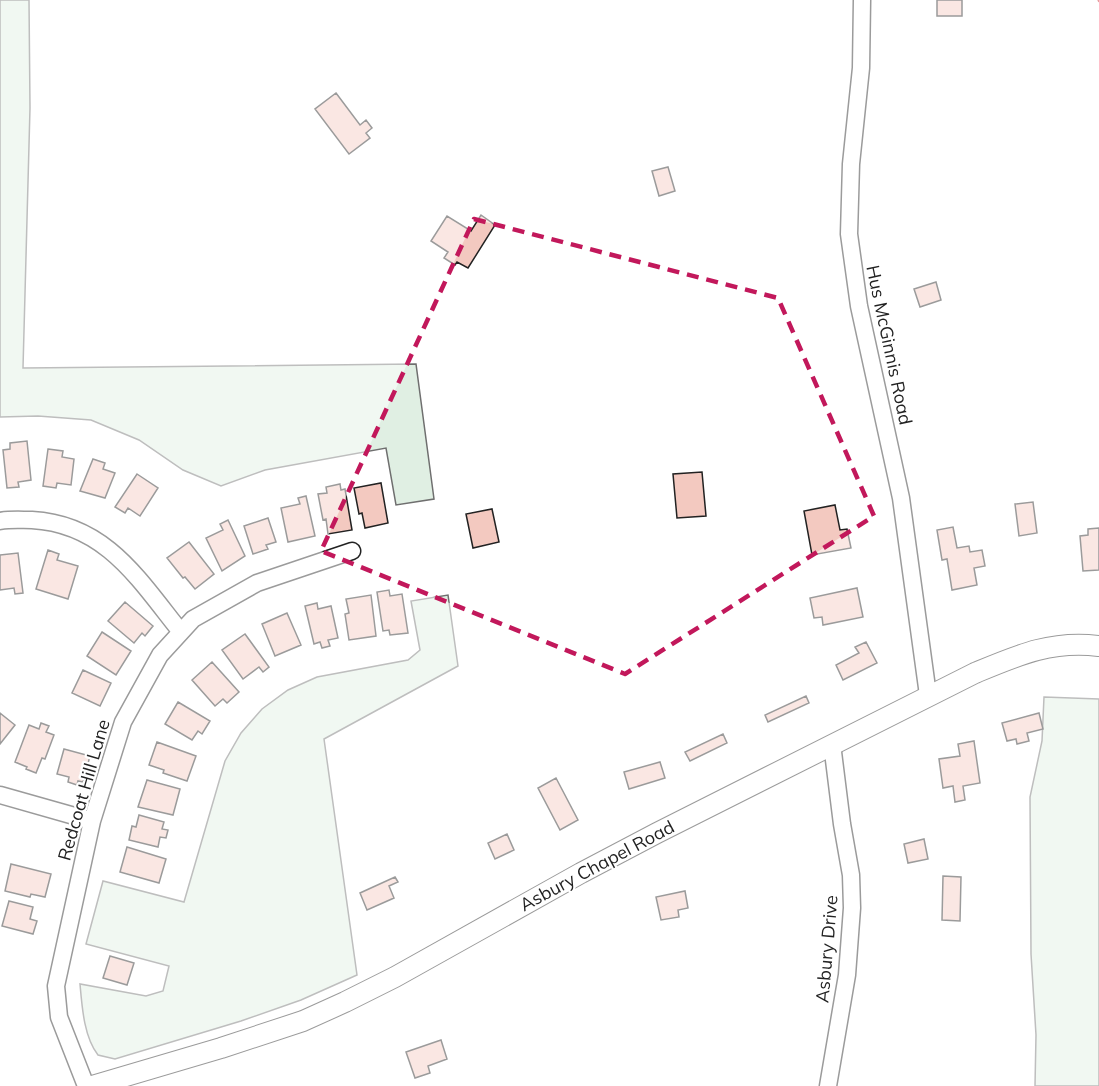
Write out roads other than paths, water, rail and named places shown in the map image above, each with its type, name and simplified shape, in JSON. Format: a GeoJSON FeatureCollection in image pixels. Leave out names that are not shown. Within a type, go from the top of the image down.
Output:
{"type":"FeatureCollection","features":[{"type":"Feature","properties":{"kind":"main road","name":"Asbury Chapel Road"},"geometry":{"type":"LineString","coordinates":[[92,1086],[303,1021],[424,962],[581,873],[928,695],[1021,654],[1062,645],[1099,646]]}},
{"type":"Feature","properties":{"kind":"street","name":"Hus McGinnis Road"},"geometry":{"type":"LineString","coordinates":[[862,0],[861,68],[851,164],[850,246],[859,306],[901,498],[928,695]]}},
{"type":"Feature","properties":{"kind":"street"},"geometry":{"type":"LineString","coordinates":[[0,520],[50,521],[89,534],[123,561],[181,632]]}},
{"type":"Feature","properties":{"kind":"street","name":"Redcoat Hill Lane"},"geometry":{"type":"LineString","coordinates":[[86,1086],[59,1017],[56,986],[92,820],[123,722],[160,655],[194,619],[257,583],[352,551]]}},
{"type":"Feature","properties":{"kind":"street","name":"Asbury Drive"},"geometry":{"type":"LineString","coordinates":[[828,1086],[847,975],[852,908],[851,875],[832,744]]}},
{"type":"Feature","properties":{"kind":"street"},"geometry":{"type":"LineString","coordinates":[[0,795],[92,820]]}}]}
